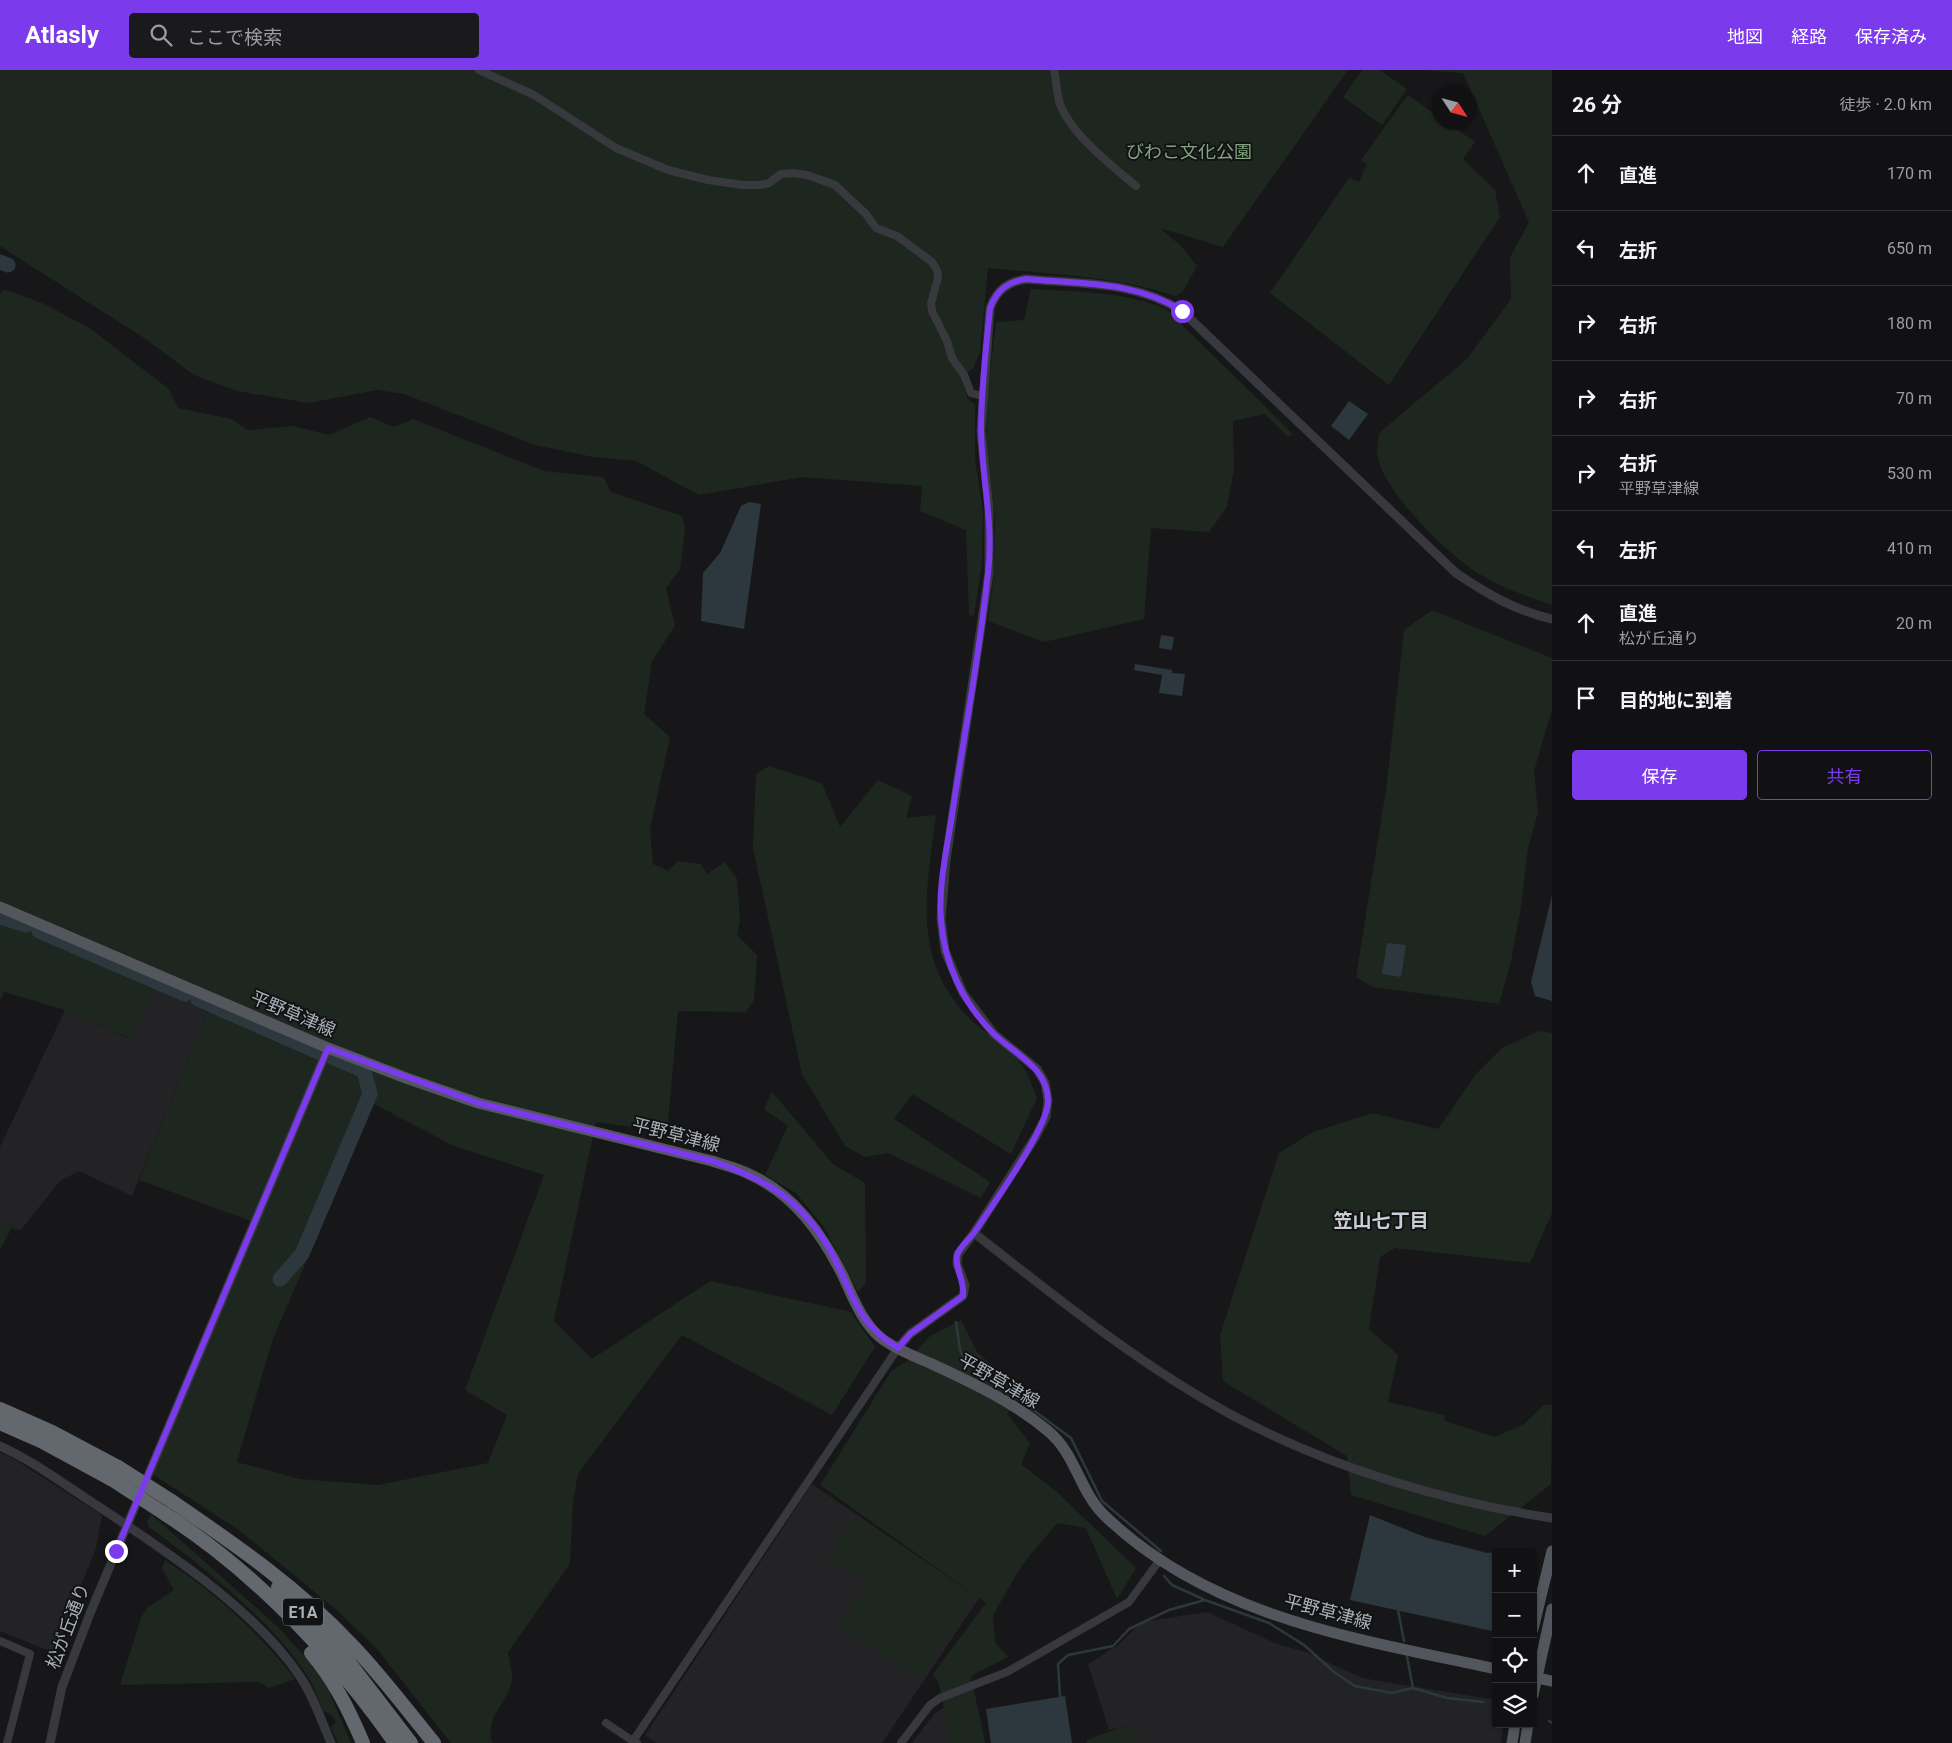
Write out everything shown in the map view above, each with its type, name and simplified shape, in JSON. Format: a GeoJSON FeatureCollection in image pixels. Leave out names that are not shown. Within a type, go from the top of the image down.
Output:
{"type":"FeatureCollection","features":[{"type":"Feature","properties":{"kind":"highway","name":"E1A"},"geometry":{"type":"LineString","coordinates":[[0,1408],[52,1432],[114,1473],[164,1514],[236,1567],[293,1620],[346,1679],[395,1743]]}},
{"type":"Feature","properties":{"kind":"highway","name":"E1A"},"geometry":{"type":"LineString","coordinates":[[0,1423],[114,1473],[173,1502],[246,1558],[295,1604],[345,1657],[411,1743]]}},
{"type":"Feature","properties":{"kind":"highway"},"geometry":{"type":"LineString","coordinates":[[173,1502],[244,1551],[304,1599],[352,1644],[434,1743]]}},
{"type":"Feature","properties":{"kind":"highway"},"geometry":{"type":"LineString","coordinates":[[164,1514],[270,1609],[299,1638],[332,1681],[350,1711],[363,1743]]}},
{"type":"Feature","properties":{"kind":"main road","name":"平野草津線"},"geometry":{"type":"LineString","coordinates":[[0,907],[328,1048],[478,1103],[712,1161],[749,1174],[778,1190],[817,1230],[830,1250],[864,1320],[881,1338],[977,1386],[1047,1430],[1068,1454],[1089,1496],[1103,1514],[1159,1561],[1222,1596],[1306,1626],[1492,1668]]}},
{"type":"Feature","properties":{"kind":"main road"},"geometry":{"type":"LineString","coordinates":[[1537,1613],[1552,1551]]}},
{"type":"Feature","properties":{"kind":"main road"},"geometry":{"type":"LineString","coordinates":[[1537,1669],[1552,1609]]}},
{"type":"Feature","properties":{"kind":"main road"},"geometry":{"type":"LineString","coordinates":[[1537,1677],[1552,1681]]}},
{"type":"Feature","properties":{"kind":"main road"},"geometry":{"type":"LineString","coordinates":[[1512,1743],[1514,1728]]}},
{"type":"Feature","properties":{"kind":"main road"},"geometry":{"type":"LineString","coordinates":[[1525,1743],[1527,1728]]}},
{"type":"Feature","properties":{"kind":"street"},"geometry":{"type":"LineString","coordinates":[[479,70],[534,95],[616,148],[668,170],[708,180],[743,185],[768,184],[781,174],[807,175],[835,184],[866,214],[876,228],[897,236],[932,262],[938,278],[931,303],[932,311],[947,341],[952,358],[964,375],[971,393],[982,396]]}},
{"type":"Feature","properties":{"kind":"street"},"geometry":{"type":"LineString","coordinates":[[1054,70],[1060,101],[1069,121],[1115,169],[1136,186]]}},
{"type":"Feature","properties":{"kind":"street"},"geometry":{"type":"LineString","coordinates":[[606,1723],[635,1742],[898,1348],[910,1334],[963,1296],[965,1285],[957,1264],[958,1254],[974,1233],[1036,1136],[1046,1117],[1048,1100],[1045,1083],[1037,1070],[994,1034],[963,993],[945,951],[940,919],[946,860],[988,573],[989,509],[981,431],[982,396],[990,308],[995,296],[1003,287],[1013,281],[1026,279],[1128,288],[1166,301],[1182,311],[1456,573],[1497,599],[1521,610],[1552,619]]}},
{"type":"Feature","properties":{"kind":"street","name":"松が丘通り"},"geometry":{"type":"LineString","coordinates":[[50,1743],[62,1687],[91,1611],[328,1048]]}},
{"type":"Feature","properties":{"kind":"street"},"geometry":{"type":"LineString","coordinates":[[974,1233],[1070,1309],[1125,1348],[1230,1414],[1271,1434],[1355,1468],[1468,1501],[1552,1518]]}},
{"type":"Feature","properties":{"kind":"street"},"geometry":{"type":"LineString","coordinates":[[0,1446],[22,1456],[127,1524],[215,1590],[266,1636],[299,1674],[309,1691],[331,1743]]}},
{"type":"Feature","properties":{"kind":"street"},"geometry":{"type":"LineString","coordinates":[[901,1743],[930,1705],[940,1698],[1007,1672],[1129,1602],[1159,1561]]}},
{"type":"Feature","properties":{"kind":"street"},"geometry":{"type":"LineString","coordinates":[[0,1641],[30,1654],[7,1743]]}},
{"type":"Feature","properties":{"kind":"shaded area"},"geometry":{"type":"Polygon","coordinates":[[[1349,401],[1368,414],[1349,440],[1331,426],[1349,401]]]}},
{"type":"Feature","properties":{"kind":"shaded area"},"geometry":{"type":"Polygon","coordinates":[[[749,502],[761,504],[744,629],[701,621],[703,573],[720,553],[741,506],[749,502]]]}},
{"type":"Feature","properties":{"kind":"shaded area"},"geometry":{"type":"Polygon","coordinates":[[[1161,635],[1174,637],[1172,650],[1159,648],[1161,635]]]}},
{"type":"Feature","properties":{"kind":"shaded area"},"geometry":{"type":"Polygon","coordinates":[[[1135,664],[1172,670],[1172,673],[1185,674],[1182,696],[1159,693],[1162,675],[1134,670],[1135,664]]]}},
{"type":"Feature","properties":{"kind":"shaded area"},"geometry":{"type":"Polygon","coordinates":[[[1552,895],[1552,1001],[1535,996],[1531,982],[1552,895]]]}},
{"type":"Feature","properties":{"kind":"shaded area"},"geometry":{"type":"Polygon","coordinates":[[[1387,943],[1406,945],[1401,977],[1382,974],[1387,943]]]}},
{"type":"Feature","properties":{"kind":"shaded area"},"geometry":{"type":"Polygon","coordinates":[[[161,978],[212,1000],[132,1196],[79,1171],[60,1181],[20,1231],[0,1223],[0,1147],[65,1010],[131,1039],[161,978]]]}},
{"type":"Feature","properties":{"kind":"shaded area"},"geometry":{"type":"Polygon","coordinates":[[[0,1453],[9,1456],[102,1515],[96,1548],[54,1653],[0,1631],[0,1453]]]}},
{"type":"Feature","properties":{"kind":"shaded area"},"geometry":{"type":"Polygon","coordinates":[[[812,1484],[979,1598],[882,1743],[657,1743],[645,1735],[812,1484]]]}},
{"type":"Feature","properties":{"kind":"shaded area"},"geometry":{"type":"Polygon","coordinates":[[[1370,1515],[1425,1537],[1487,1553],[1492,1552],[1492,1631],[1350,1600],[1370,1515]]]}},
{"type":"Feature","properties":{"kind":"shaded area"},"geometry":{"type":"Polygon","coordinates":[[[1207,1612],[1277,1644],[1306,1652],[1362,1678],[1492,1699],[1492,1728],[1503,1728],[1501,1743],[1145,1743],[1124,1726],[1109,1730],[1088,1664],[1118,1645],[1142,1622],[1207,1612]]]}},
{"type":"Feature","properties":{"kind":"shaded area"},"geometry":{"type":"Polygon","coordinates":[[[1065,1696],[1072,1743],[991,1743],[986,1709],[1065,1696]]]}},
{"type":"Feature","properties":{"kind":"shaded area"},"geometry":{"type":"Polygon","coordinates":[[[953,1702],[959,1743],[912,1743],[935,1713],[953,1702]]]}},
{"type":"Feature","properties":{"kind":"green space","name":"びわこ文化公園"},"geometry":{"type":"Polygon","coordinates":[[[0,70],[1348,70],[1223,247],[1160,228],[1183,248],[1197,266],[1183,291],[1176,296],[1153,289],[1106,280],[988,268],[980,352],[973,368],[961,379],[968,399],[975,405],[975,459],[983,511],[982,562],[974,616],[969,615],[966,530],[920,511],[922,486],[802,477],[699,495],[636,461],[593,457],[535,445],[404,394],[377,390],[309,403],[237,391],[194,375],[147,340],[0,246],[0,70]]]}},
{"type":"Feature","properties":{"kind":"green space"},"geometry":{"type":"Polygon","coordinates":[[[1362,70],[1380,70],[1407,89],[1382,125],[1343,97],[1362,70]]]}},
{"type":"Feature","properties":{"kind":"green space"},"geometry":{"type":"Polygon","coordinates":[[[1421,70],[1552,70],[1552,605],[1489,580],[1454,555],[1407,508],[1394,491],[1384,475],[1377,454],[1380,432],[1467,359],[1511,299],[1510,258],[1529,222],[1477,105],[1477,85],[1468,85],[1463,73],[1421,70]]]}},
{"type":"Feature","properties":{"kind":"green space"},"geometry":{"type":"Polygon","coordinates":[[[1408,95],[1432,112],[1432,130],[1458,130],[1475,142],[1463,159],[1495,190],[1500,217],[1389,385],[1270,293],[1349,178],[1359,182],[1367,164],[1361,160],[1408,95]]]}},
{"type":"Feature","properties":{"kind":"green space"},"geometry":{"type":"Polygon","coordinates":[[[4,289],[42,303],[88,327],[169,389],[178,408],[231,419],[248,430],[293,426],[329,435],[370,417],[394,427],[413,419],[544,471],[603,477],[611,492],[682,516],[685,528],[680,569],[666,588],[675,626],[652,661],[644,714],[670,737],[650,830],[653,864],[668,871],[678,861],[701,864],[707,874],[725,862],[737,879],[740,920],[737,935],[757,955],[754,1000],[746,1012],[678,1011],[667,1132],[596,1122],[554,1321],[592,1359],[710,1281],[851,1312],[875,1347],[832,1415],[682,1335],[578,1474],[573,1501],[570,1564],[508,1652],[512,1680],[491,1725],[492,1743],[451,1743],[378,1650],[339,1612],[239,1530],[149,1472],[254,1222],[139,1180],[212,1000],[161,978],[132,1039],[65,1010],[4,992],[0,1000],[0,294],[4,289]],[[374,1104],[272,1341],[237,1462],[300,1479],[378,1485],[488,1463],[507,1415],[465,1390],[544,1175],[454,1146],[374,1104]]]}},
{"type":"Feature","properties":{"kind":"green space"},"geometry":{"type":"Polygon","coordinates":[[[1031,289],[1117,296],[1150,303],[1166,309],[1293,434],[1288,437],[1265,414],[1233,421],[1234,469],[1227,507],[1209,532],[1151,528],[1144,619],[1044,642],[988,621],[994,574],[995,517],[986,441],[988,391],[996,322],[1024,320],[1031,289]]]}},
{"type":"Feature","properties":{"kind":"green space"},"geometry":{"type":"Polygon","coordinates":[[[1432,610],[1552,658],[1552,709],[1534,771],[1538,812],[1528,848],[1520,912],[1511,961],[1499,1004],[1373,987],[1356,977],[1386,790],[1404,630],[1432,610]]]}},
{"type":"Feature","properties":{"kind":"green space"},"geometry":{"type":"Polygon","coordinates":[[[769,766],[822,783],[840,827],[878,780],[912,796],[906,818],[936,815],[929,870],[927,922],[930,947],[938,972],[950,995],[969,1018],[1019,1061],[1027,1074],[1037,1098],[1011,1154],[912,1094],[894,1119],[990,1182],[981,1198],[888,1153],[865,1157],[845,1146],[802,1074],[753,848],[756,774],[769,766]]]}},
{"type":"Feature","properties":{"kind":"green space"},"geometry":{"type":"Polygon","coordinates":[[[1539,1031],[1552,1033],[1552,1213],[1530,1263],[1395,1248],[1380,1257],[1369,1329],[1398,1355],[1388,1402],[1444,1415],[1445,1421],[1495,1437],[1524,1424],[1544,1405],[1552,1405],[1551,1484],[1485,1536],[1351,1495],[1347,1456],[1223,1381],[1220,1335],[1279,1153],[1313,1132],[1373,1113],[1438,1129],[1476,1074],[1502,1048],[1539,1031]]]}},
{"type":"Feature","properties":{"kind":"green space"},"geometry":{"type":"Polygon","coordinates":[[[772,1092],[833,1164],[865,1183],[866,1283],[858,1292],[824,1227],[796,1193],[765,1175],[788,1126],[764,1109],[772,1092]]]}},
{"type":"Feature","properties":{"kind":"green space"},"geometry":{"type":"Polygon","coordinates":[[[0,1223],[12,1227],[0,1250],[0,1223]]]}},
{"type":"Feature","properties":{"kind":"green space"},"geometry":{"type":"Polygon","coordinates":[[[961,1320],[977,1352],[1022,1391],[1007,1414],[1030,1443],[1021,1464],[1057,1492],[1136,1568],[1117,1599],[1086,1528],[1057,1523],[1022,1565],[993,1615],[995,1642],[1008,1657],[971,1676],[985,1743],[951,1743],[939,1684],[933,1674],[986,1603],[820,1485],[892,1370],[906,1362],[930,1336],[961,1320]]]}},
{"type":"Feature","properties":{"kind":"green space"},"geometry":{"type":"Polygon","coordinates":[[[151,1514],[279,1628],[314,1667],[331,1692],[330,1694],[351,1743],[338,1743],[331,1727],[336,1723],[334,1718],[323,1711],[313,1686],[283,1643],[216,1579],[149,1527],[147,1522],[151,1514]]]}},
{"type":"Feature","properties":{"kind":"green space"},"geometry":{"type":"Polygon","coordinates":[[[854,1517],[975,1597],[920,1679],[839,1625],[866,1584],[827,1557],[854,1517]]]}},
{"type":"Feature","properties":{"kind":"green space"},"geometry":{"type":"Polygon","coordinates":[[[165,1560],[201,1585],[235,1614],[266,1645],[295,1679],[269,1688],[258,1682],[120,1685],[141,1618],[147,1608],[174,1590],[162,1568],[165,1560]]]}},
{"type":"Feature","properties":{"kind":"green space"},"geometry":{"type":"Polygon","coordinates":[[[1124,1726],[1145,1743],[1087,1743],[1087,1740],[1124,1726]]]}},
{"type":"Feature","properties":{"kind":"waterway"},"geometry":{"type":"LineString","coordinates":[[0,262],[8,265]]}},
{"type":"Feature","properties":{"kind":"waterway"},"geometry":{"type":"LineString","coordinates":[[0,917],[26,925]]}},
{"type":"Feature","properties":{"kind":"waterway"},"geometry":{"type":"LineString","coordinates":[[39,931],[185,994]]}},
{"type":"Feature","properties":{"kind":"waterway"},"geometry":{"type":"LineString","coordinates":[[198,999],[318,1052]]}},
{"type":"Feature","properties":{"kind":"waterway"},"geometry":{"type":"LineString","coordinates":[[280,1279],[302,1254],[370,1094],[364,1071],[332,1057]]}},
{"type":"Feature","properties":{"kind":"waterway"},"geometry":{"type":"LineString","coordinates":[[956,1322],[960,1350],[964,1359],[1071,1438],[1102,1501],[1161,1551]]}},
{"type":"Feature","properties":{"kind":"waterway"},"geometry":{"type":"LineString","coordinates":[[1164,1576],[1172,1585],[1203,1599]]}},
{"type":"Feature","properties":{"kind":"waterway"},"geometry":{"type":"LineString","coordinates":[[1060,1697],[1058,1664],[1068,1655],[1113,1646],[1129,1629],[1169,1610],[1205,1600],[1269,1623],[1304,1645],[1334,1672],[1355,1686],[1392,1693],[1413,1688],[1447,1698],[1483,1702]]}},
{"type":"Feature","properties":{"kind":"waterway"},"geometry":{"type":"LineString","coordinates":[[1398,1610],[1404,1641]]}},
{"type":"Feature","properties":{"kind":"waterway"},"geometry":{"type":"LineString","coordinates":[[1407,1657],[1413,1688]]}},
{"type":"Feature","properties":{"kind":"district","name":"笠山七丁目"},"geometry":{"type":"Point","coordinates":[1381,1220]}},
{"type":"Feature","properties":{"kind":"route"},"geometry":{"type":"LineString","coordinates":[[116,1551],[328,1048],[478,1103],[712,1161],[749,1174],[778,1190],[817,1230],[830,1250],[864,1320],[881,1338],[898,1348],[910,1334],[963,1296],[965,1285],[957,1264],[958,1254],[974,1233],[1036,1136],[1046,1117],[1048,1100],[1045,1083],[1037,1070],[994,1034],[963,993],[945,951],[940,919],[946,860],[988,573],[990,548],[989,509],[981,431],[982,396],[990,308],[995,296],[1003,287],[1013,281],[1026,279],[1128,288],[1166,301],[1182,311]]}}]}
